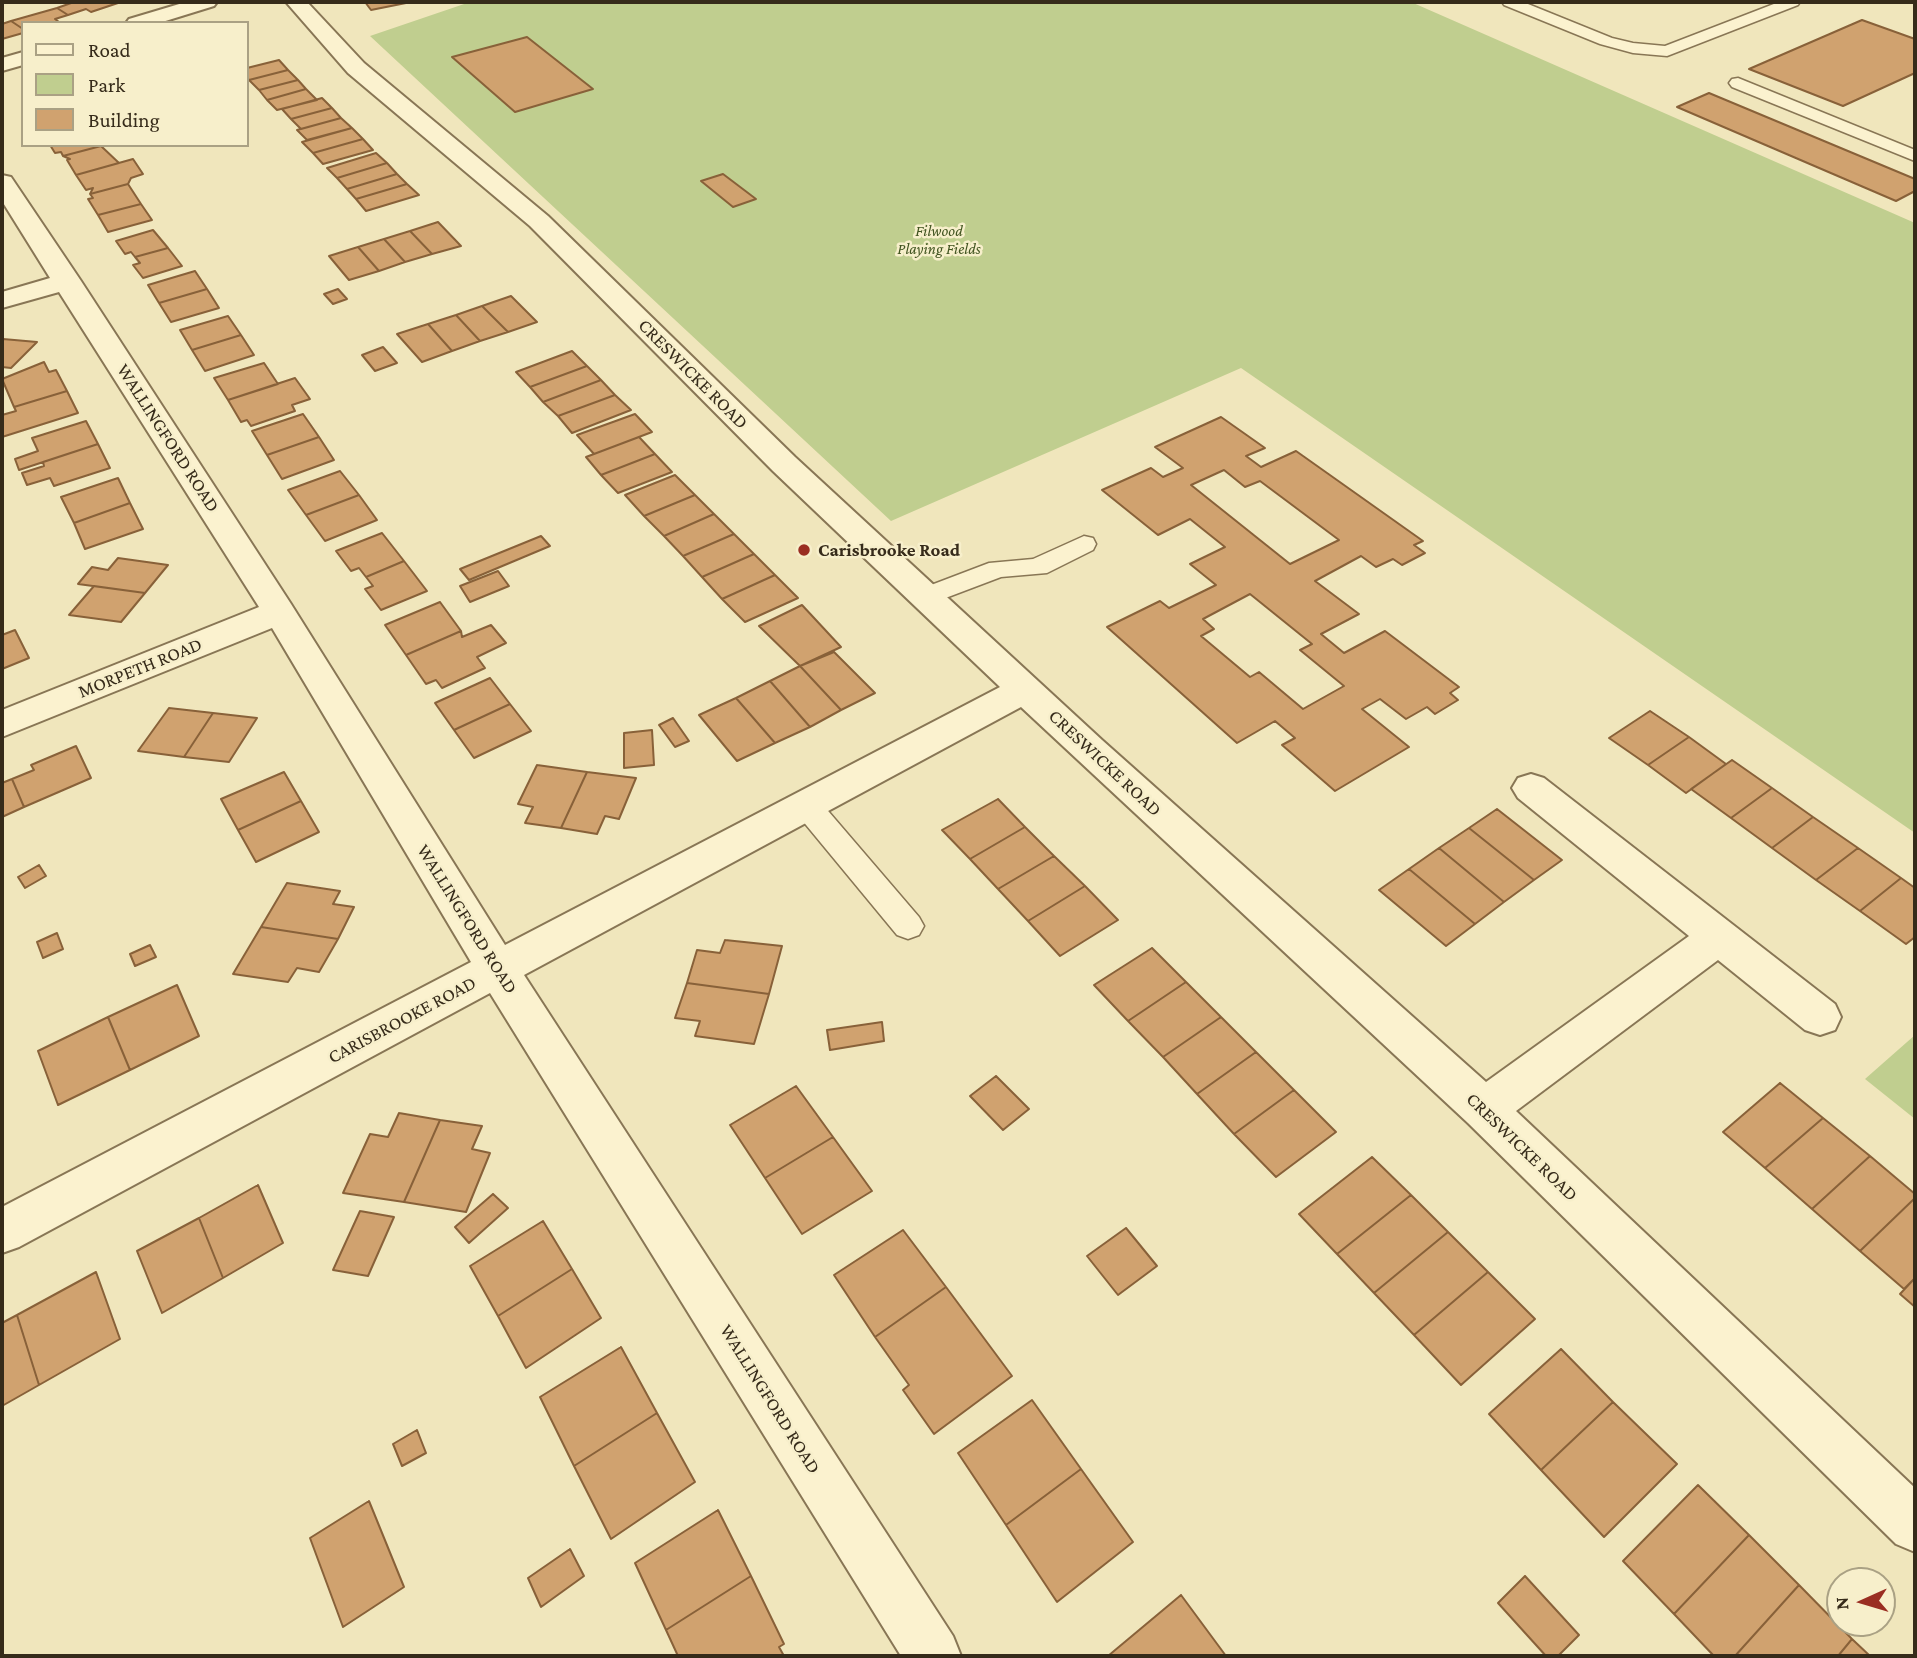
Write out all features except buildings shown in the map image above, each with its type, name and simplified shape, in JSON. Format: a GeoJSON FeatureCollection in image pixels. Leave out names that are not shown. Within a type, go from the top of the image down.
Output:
{"type":"FeatureCollection","features":[{"type":"Feature","properties":{"kind":"street"},"geometry":{"type":"LineString","coordinates":[[143,21],[207,2]]}},
{"type":"Feature","properties":{"kind":"street","name":"CRESWICKE ROAD"},"geometry":{"type":"LineString","coordinates":[[296,2],[356,68],[538,221],[784,464],[928,596],[1024,690],[1484,1109],[1915,1525]]}},
{"type":"Feature","properties":{"kind":"street"},"geometry":{"type":"LineString","coordinates":[[2,65],[21,59]]}},
{"type":"Feature","properties":{"kind":"street","name":"WALLINGFORD ROAD"},"geometry":{"type":"LineString","coordinates":[[2,182],[279,612],[498,970],[933,1656]]}},
{"type":"Feature","properties":{"kind":"street"},"geometry":{"type":"LineString","coordinates":[[2,300],[68,281]]}},
{"type":"Feature","properties":{"kind":"street","name":"MORPETH ROAD"},"geometry":{"type":"LineString","coordinates":[[2,724],[279,612]]}},
{"type":"Feature","properties":{"kind":"street","name":"CARISBROOKE ROAD"},"geometry":{"type":"LineString","coordinates":[[2,1231],[1024,690]]}},
{"type":"Feature","properties":{"kind":"street"},"geometry":{"type":"LineString","coordinates":[[1531,788],[1820,1017]]}},
{"type":"Feature","properties":{"kind":"street"},"geometry":{"type":"LineString","coordinates":[[1484,1109],[1718,937]]}},
{"type":"Feature","properties":{"kind":"lane"},"geometry":{"type":"LineString","coordinates":[[1510,2],[1605,41],[1633,48],[1667,51],[1792,2]]}},
{"type":"Feature","properties":{"kind":"lane"},"geometry":{"type":"LineString","coordinates":[[1738,83],[1914,166]]}},
{"type":"Feature","properties":{"kind":"lane"},"geometry":{"type":"LineString","coordinates":[[928,596],[998,569],[1038,567],[1084,544]]}},
{"type":"Feature","properties":{"kind":"lane"},"geometry":{"type":"LineString","coordinates":[[807,806],[908,926]]}},
{"type":"Feature","properties":{"kind":"green space","name":"Filwood Playing Fields"},"geometry":{"type":"Polygon","coordinates":[[[470,2],[1411,2],[1915,223],[1915,833],[1241,368],[891,521],[370,36],[470,2]]]}},
{"type":"Feature","properties":{"kind":"green space"},"geometry":{"type":"Polygon","coordinates":[[[1915,1035],[1915,1119],[1865,1079],[1915,1035]]]}},
{"type":"Feature","properties":{"kind":"place","name":"Carisbrooke Road"},"geometry":{"type":"Point","coordinates":[804,550]}}]}
